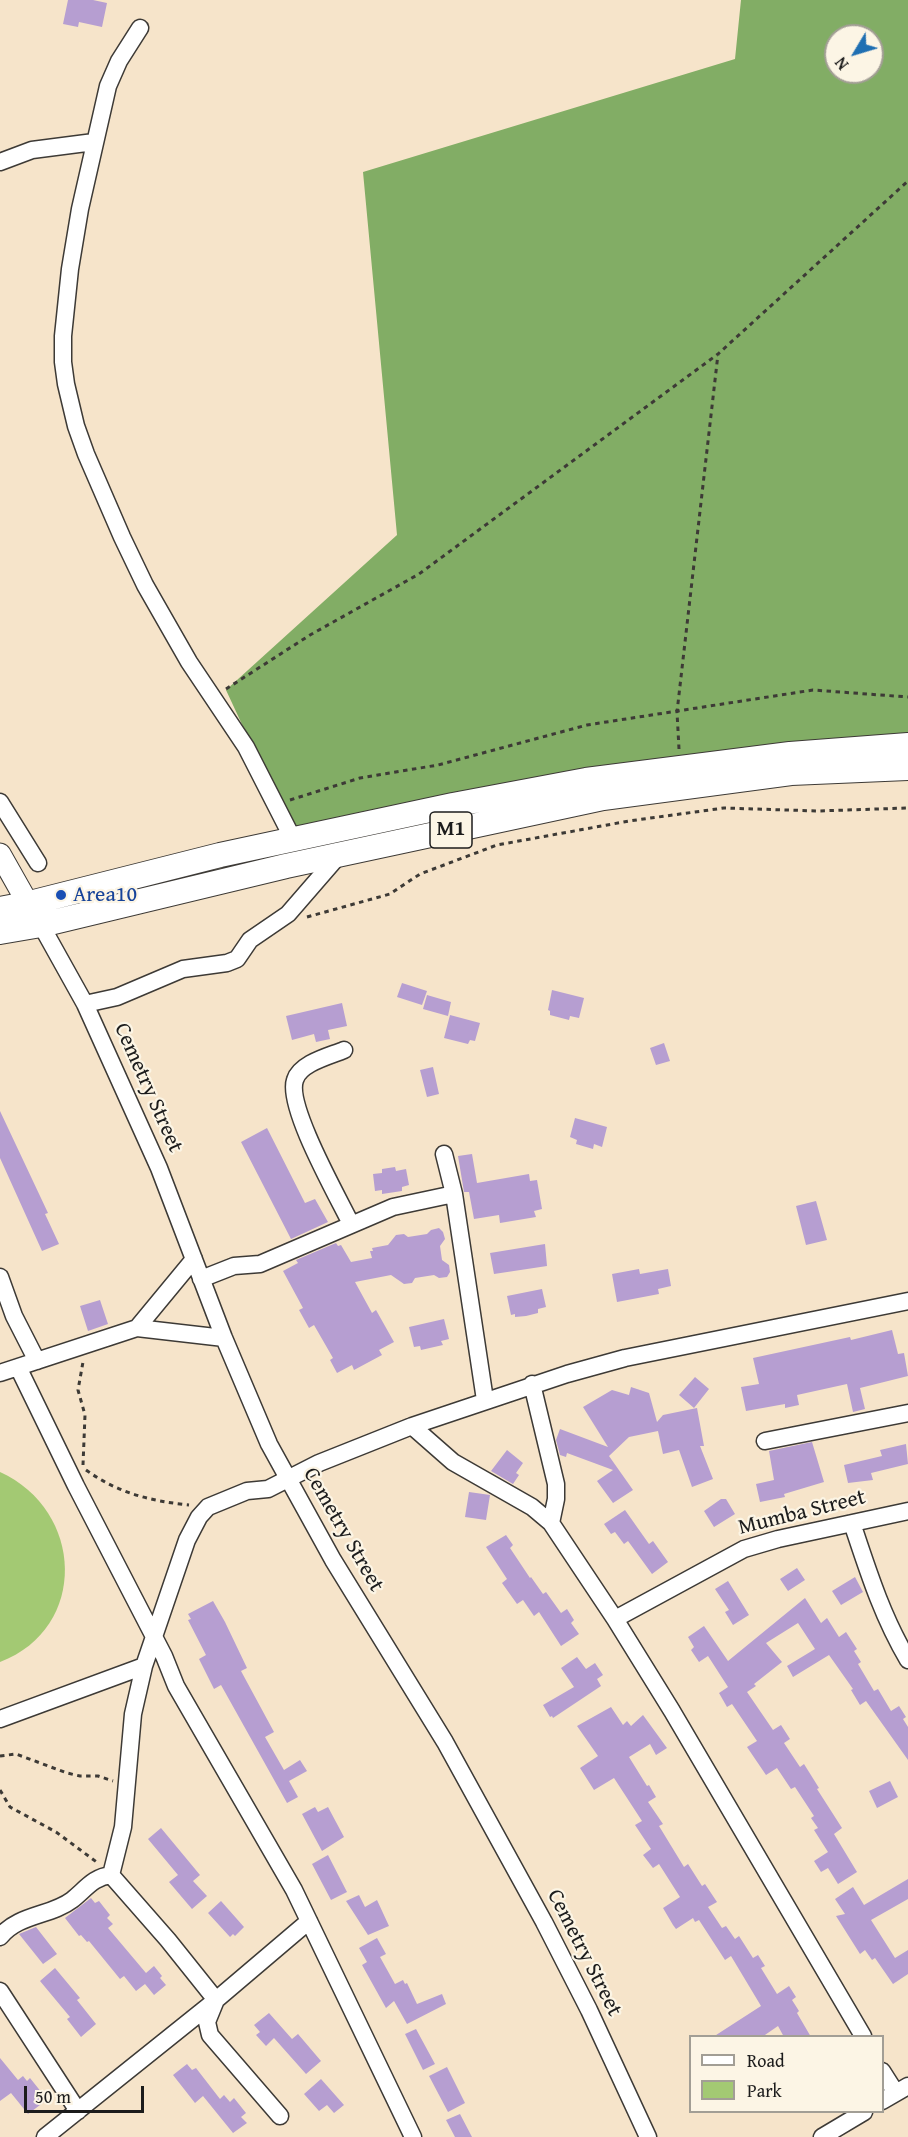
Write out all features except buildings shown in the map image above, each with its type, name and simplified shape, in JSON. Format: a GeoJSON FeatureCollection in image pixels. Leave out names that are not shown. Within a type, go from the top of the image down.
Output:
{"type":"FeatureCollection","features":[{"type":"Feature","properties":{"kind":"highway","name":"M1"},"geometry":{"type":"LineString","coordinates":[[0,909],[220,855],[585,780],[790,754],[908,745]]}},
{"type":"Feature","properties":{"kind":"highway","name":"M1"},"geometry":{"type":"LineString","coordinates":[[0,932],[41,925],[340,854],[603,798],[791,773],[908,768]]}},
{"type":"Feature","properties":{"kind":"main road"},"geometry":{"type":"LineString","coordinates":[[0,854],[26,904],[41,925]]}},
{"type":"Feature","properties":{"kind":"street"},"geometry":{"type":"LineString","coordinates":[[140,28],[119,61],[108,86],[94,142],[70,269],[63,336],[66,384],[79,435],[122,537],[168,627],[212,698],[246,747],[293,839]]}},
{"type":"Feature","properties":{"kind":"street"},"geometry":{"type":"LineString","coordinates":[[0,162],[32,150],[94,142]]}},
{"type":"Feature","properties":{"kind":"street"},"geometry":{"type":"LineString","coordinates":[[0,802],[38,863]]}},
{"type":"Feature","properties":{"kind":"street"},"geometry":{"type":"LineString","coordinates":[[85,1004],[117,997],[183,969],[227,963],[237,959],[250,940],[288,914],[340,854]]}},
{"type":"Feature","properties":{"kind":"street","name":"Cemetry Street"},"geometry":{"type":"LineString","coordinates":[[41,925],[85,1004],[159,1168],[224,1338],[265,1435],[288,1481],[333,1560],[445,1742],[544,1922],[589,2010],[648,2137]]}},
{"type":"Feature","properties":{"kind":"street"},"geometry":{"type":"LineString","coordinates":[[344,1050],[305,1067],[295,1080],[294,1102],[351,1224]]}},
{"type":"Feature","properties":{"kind":"street"},"geometry":{"type":"LineString","coordinates":[[444,1154],[454,1194],[485,1400]]}},
{"type":"Feature","properties":{"kind":"street"},"geometry":{"type":"LineString","coordinates":[[201,1279],[234,1266],[261,1264],[393,1207],[454,1194]]}},
{"type":"Feature","properties":{"kind":"street"},"geometry":{"type":"LineString","coordinates":[[137,1328],[194,1259]]}},
{"type":"Feature","properties":{"kind":"street"},"geometry":{"type":"LineString","coordinates":[[0,1277],[14,1316],[37,1361]]}},
{"type":"Feature","properties":{"kind":"street"},"geometry":{"type":"LineString","coordinates":[[111,1875],[123,1827],[133,1714],[144,1666],[187,1540],[208,1507],[247,1491],[268,1489],[288,1481],[319,1463],[411,1426],[532,1384],[625,1358],[908,1301]]}},
{"type":"Feature","properties":{"kind":"street"},"geometry":{"type":"LineString","coordinates":[[0,1373],[137,1328],[224,1338]]}},
{"type":"Feature","properties":{"kind":"street"},"geometry":{"type":"LineString","coordinates":[[18,1367],[76,1486],[164,1656],[176,1686],[278,1861],[309,1921],[413,2137]]}},
{"type":"Feature","properties":{"kind":"street"},"geometry":{"type":"LineString","coordinates":[[532,1384],[556,1484],[556,1499],[551,1523]]}},
{"type":"Feature","properties":{"kind":"street"},"geometry":{"type":"LineString","coordinates":[[765,1441],[908,1413]]}},
{"type":"Feature","properties":{"kind":"street"},"geometry":{"type":"LineString","coordinates":[[411,1426],[453,1462],[532,1507],[551,1523],[615,1619],[672,1711],[861,2035]]}},
{"type":"Feature","properties":{"kind":"street","name":"Mumba Street"},"geometry":{"type":"LineString","coordinates":[[615,1619],[744,1549],[778,1539],[908,1511]]}},
{"type":"Feature","properties":{"kind":"street"},"geometry":{"type":"LineString","coordinates":[[852,1523],[875,1595],[908,1660]]}},
{"type":"Feature","properties":{"kind":"street"},"geometry":{"type":"LineString","coordinates":[[0,1719],[144,1666]]}},
{"type":"Feature","properties":{"kind":"street"},"geometry":{"type":"LineString","coordinates":[[111,1875],[168,1940],[216,2000]]}},
{"type":"Feature","properties":{"kind":"street"},"geometry":{"type":"LineString","coordinates":[[0,1937],[18,1923],[63,1905],[95,1879],[111,1875]]}},
{"type":"Feature","properties":{"kind":"street"},"geometry":{"type":"LineString","coordinates":[[45,2137],[216,2000],[309,1921]]}},
{"type":"Feature","properties":{"kind":"street"},"geometry":{"type":"LineString","coordinates":[[0,1991],[78,2111]]}},
{"type":"Feature","properties":{"kind":"street"},"geometry":{"type":"LineString","coordinates":[[216,2000],[207,2022],[210,2035],[280,2116]]}},
{"type":"Feature","properties":{"kind":"street"},"geometry":{"type":"LineString","coordinates":[[884,2074],[895,2093]]}},
{"type":"Feature","properties":{"kind":"street"},"geometry":{"type":"LineString","coordinates":[[822,2137],[862,2113]]}},
{"type":"Feature","properties":{"kind":"path"},"geometry":{"type":"LineString","coordinates":[[212,698],[310,635],[419,574],[718,354],[908,181]]}},
{"type":"Feature","properties":{"kind":"path"},"geometry":{"type":"LineString","coordinates":[[679,767],[677,712],[718,354]]}},
{"type":"Feature","properties":{"kind":"path"},"geometry":{"type":"LineString","coordinates":[[274,805],[360,778],[438,765],[587,725],[813,690],[908,697]]}},
{"type":"Feature","properties":{"kind":"path"},"geometry":{"type":"LineString","coordinates":[[299,920],[390,894],[420,874],[497,845],[629,821],[715,809],[818,811],[908,808]]}},
{"type":"Feature","properties":{"kind":"path"},"geometry":{"type":"LineString","coordinates":[[76,1486],[83,1468],[85,1415],[78,1390],[86,1345]]}},
{"type":"Feature","properties":{"kind":"path"},"geometry":{"type":"LineString","coordinates":[[65,1463],[83,1468],[126,1492],[161,1503],[208,1507]]}},
{"type":"Feature","properties":{"kind":"path"},"geometry":{"type":"LineString","coordinates":[[0,1756],[16,1754],[67,1773],[98,1776],[112,1780],[125,1796]]}},
{"type":"Feature","properties":{"kind":"path"},"geometry":{"type":"LineString","coordinates":[[0,1790],[10,1807],[56,1832],[86,1852],[111,1875]]}},
{"type":"Feature","properties":{"kind":"green space"},"geometry":{"type":"Polygon","coordinates":[[[741,0],[908,0],[908,738],[291,830],[226,690],[397,535],[363,172],[735,59],[741,0]]]}},
{"type":"Feature","properties":{"kind":"green space"},"geometry":{"type":"Polygon","coordinates":[[[0,1472],[28,1490],[48,1513],[60,1540],[65,1568],[61,1597],[49,1623],[29,1646],[0,1662],[0,1472]]]}},
{"type":"Feature","properties":{"kind":"place","name":"Area10"},"geometry":{"type":"Point","coordinates":[61,895]}}]}
